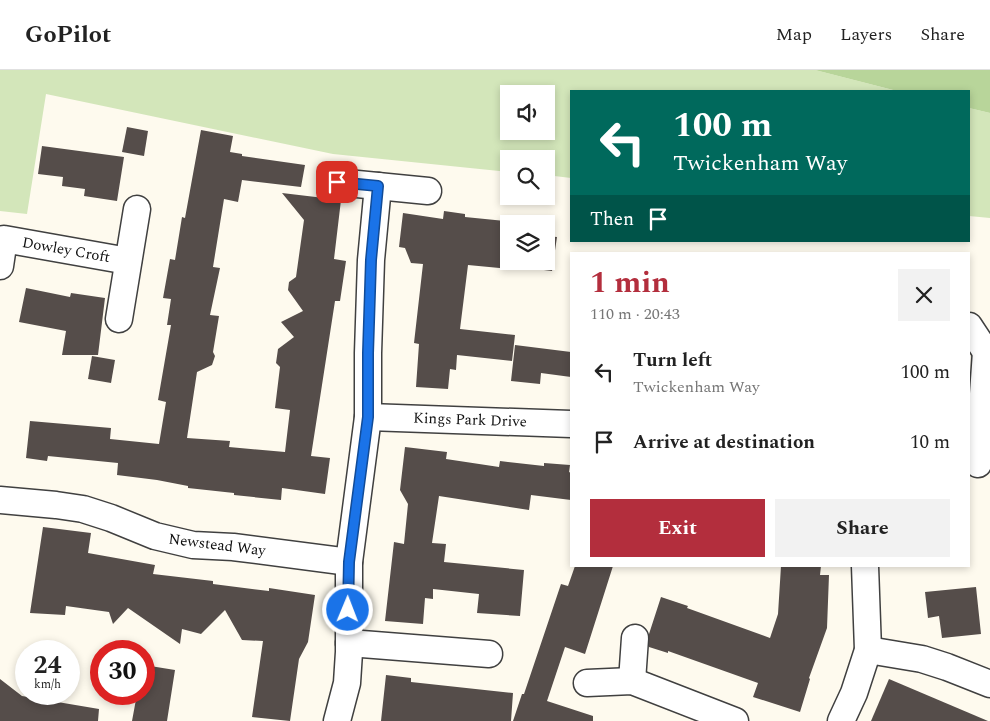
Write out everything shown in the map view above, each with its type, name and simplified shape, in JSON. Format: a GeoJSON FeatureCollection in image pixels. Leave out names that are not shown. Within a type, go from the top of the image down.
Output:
{"type":"FeatureCollection","features":[{"type":"Feature","properties":{"kind":"street"},"geometry":{"type":"LineString","coordinates":[[337,182],[428,191]]}},
{"type":"Feature","properties":{"kind":"street"},"geometry":{"type":"LineString","coordinates":[[337,721],[347,683],[349,562],[368,417],[371,260],[378,186]]}},
{"type":"Feature","properties":{"kind":"street","name":"Dowley Croft"},"geometry":{"type":"LineString","coordinates":[[119,319],[137,209]]}},
{"type":"Feature","properties":{"kind":"street","name":"Dowley Croft"},"geometry":{"type":"LineString","coordinates":[[0,266],[4,239],[128,262]]}},
{"type":"Feature","properties":{"kind":"street"},"geometry":{"type":"LineString","coordinates":[[970,327],[988,351],[979,465]]}},
{"type":"Feature","properties":{"kind":"street","name":"Kings Park Drive"},"geometry":{"type":"LineString","coordinates":[[368,417],[570,424]]}},
{"type":"Feature","properties":{"kind":"street","name":"Newstead Way"},"geometry":{"type":"LineString","coordinates":[[0,500],[83,509],[155,536],[193,545],[233,547],[349,562]]}},
{"type":"Feature","properties":{"kind":"street"},"geometry":{"type":"LineString","coordinates":[[841,721],[854,693],[868,650],[865,567]]}},
{"type":"Feature","properties":{"kind":"street"},"geometry":{"type":"LineString","coordinates":[[632,681],[635,638]]}},
{"type":"Feature","properties":{"kind":"street"},"geometry":{"type":"LineString","coordinates":[[349,643],[489,654]]}},
{"type":"Feature","properties":{"kind":"street"},"geometry":{"type":"LineString","coordinates":[[868,650],[922,659],[990,684]]}},
{"type":"Feature","properties":{"kind":"street"},"geometry":{"type":"LineString","coordinates":[[587,683],[632,681],[735,721]]}},
{"type":"Feature","properties":{"kind":"green space"},"geometry":{"type":"Polygon","coordinates":[[[0,70],[815,70],[893,90],[570,90],[570,178],[555,176],[555,150],[500,150],[500,171],[333,154],[46,94],[27,214],[0,211],[0,70]]]}},
{"type":"Feature","properties":{"kind":"green space"},"geometry":{"type":"Polygon","coordinates":[[[815,70],[990,70],[990,113],[970,108],[970,90],[893,90],[815,70]]]}},
{"type":"Feature","properties":{"kind":"green space"},"geometry":{"type":"Polygon","coordinates":[[[970,108],[990,113],[990,218],[970,216],[970,108]]]}},
{"type":"Feature","properties":{"kind":"building"},"geometry":{"type":"Polygon","coordinates":[[[127,127],[148,131],[144,156],[122,152],[127,127]]]}},
{"type":"Feature","properties":{"kind":"building"},"geometry":{"type":"Polygon","coordinates":[[[201,130],[233,136],[230,152],[242,154],[242,156],[305,165],[301,187],[242,180],[238,202],[224,199],[213,267],[220,268],[210,315],[219,316],[213,352],[215,356],[212,365],[197,372],[187,438],[230,441],[229,447],[285,452],[290,410],[275,408],[280,367],[276,363],[278,349],[294,337],[281,322],[303,311],[288,290],[289,282],[296,277],[304,220],[282,193],[341,200],[334,259],[346,261],[340,301],[335,301],[311,456],[330,458],[325,494],[282,488],[281,500],[234,495],[234,493],[188,488],[188,486],[157,480],[117,475],[118,463],[48,456],[47,461],[26,458],[30,421],[111,428],[110,439],[159,444],[166,402],[158,400],[171,325],[167,325],[171,299],[163,298],[170,259],[175,260],[182,217],[185,218],[201,130]]]}},
{"type":"Feature","properties":{"kind":"building"},"geometry":{"type":"Polygon","coordinates":[[[42,146],[124,157],[117,201],[84,196],[85,189],[62,186],[63,177],[38,174],[42,146]]]}},
{"type":"Feature","properties":{"kind":"building"},"geometry":{"type":"Polygon","coordinates":[[[444,211],[465,214],[465,217],[500,220],[500,268],[468,265],[460,329],[515,335],[512,361],[457,355],[456,370],[450,369],[448,389],[416,387],[419,344],[414,343],[423,264],[411,263],[405,248],[399,247],[403,213],[443,219],[444,211]]]}},
{"type":"Feature","properties":{"kind":"building"},"geometry":{"type":"Polygon","coordinates":[[[26,288],[70,297],[71,293],[105,298],[98,355],[62,355],[66,331],[19,322],[26,288]]]}},
{"type":"Feature","properties":{"kind":"building"},"geometry":{"type":"Polygon","coordinates":[[[515,345],[570,352],[570,377],[541,373],[540,384],[511,381],[515,345]]]}},
{"type":"Feature","properties":{"kind":"building"},"geometry":{"type":"Polygon","coordinates":[[[92,356],[115,360],[111,383],[88,379],[92,356]]]}},
{"type":"Feature","properties":{"kind":"building"},"geometry":{"type":"Polygon","coordinates":[[[405,447],[447,452],[446,459],[499,467],[500,461],[544,466],[544,463],[570,465],[570,500],[531,495],[529,510],[439,496],[432,543],[446,544],[444,562],[524,570],[520,616],[477,613],[479,594],[433,589],[433,599],[425,598],[423,624],[385,621],[394,542],[404,544],[408,504],[400,490],[405,447]]]}},
{"type":"Feature","properties":{"kind":"building"},"geometry":{"type":"Polygon","coordinates":[[[43,527],[91,533],[88,553],[155,565],[153,574],[213,581],[213,584],[269,591],[269,588],[315,595],[308,642],[299,659],[290,721],[252,717],[263,641],[242,640],[225,610],[201,634],[182,629],[180,644],[128,608],[113,624],[109,612],[66,606],[65,615],[30,613],[43,527]]]}},
{"type":"Feature","properties":{"kind":"building"},"geometry":{"type":"Polygon","coordinates":[[[575,567],[613,567],[585,654],[565,647],[547,701],[593,716],[593,721],[513,721],[561,584],[568,586],[575,567]]]}},
{"type":"Feature","properties":{"kind":"building"},"geometry":{"type":"Polygon","coordinates":[[[781,567],[821,567],[820,575],[829,575],[827,628],[809,678],[800,712],[753,697],[758,683],[668,651],[668,653],[649,647],[649,634],[661,597],[770,638],[778,614],[781,567]]]}},
{"type":"Feature","properties":{"kind":"building"},"geometry":{"type":"Polygon","coordinates":[[[976,587],[981,634],[942,638],[939,616],[928,618],[925,592],[976,587]]]}},
{"type":"Feature","properties":{"kind":"building"},"geometry":{"type":"Polygon","coordinates":[[[155,667],[175,670],[167,721],[132,721],[135,705],[155,705],[155,667]]]}},
{"type":"Feature","properties":{"kind":"building"},"geometry":{"type":"Polygon","coordinates":[[[386,675],[411,678],[411,682],[513,693],[511,721],[381,721],[386,675]]]}},
{"type":"Feature","properties":{"kind":"building"},"geometry":{"type":"Polygon","coordinates":[[[0,679],[15,691],[15,705],[75,705],[99,709],[98,721],[0,721],[0,679]]]}},
{"type":"Feature","properties":{"kind":"building"},"geometry":{"type":"Polygon","coordinates":[[[889,679],[988,721],[871,721],[889,679]]]}},
{"type":"Feature","properties":{"kind":"route"},"geometry":{"type":"LineString","coordinates":[[337,182],[378,186],[371,260],[368,417],[349,562],[348,610]]}}]}
